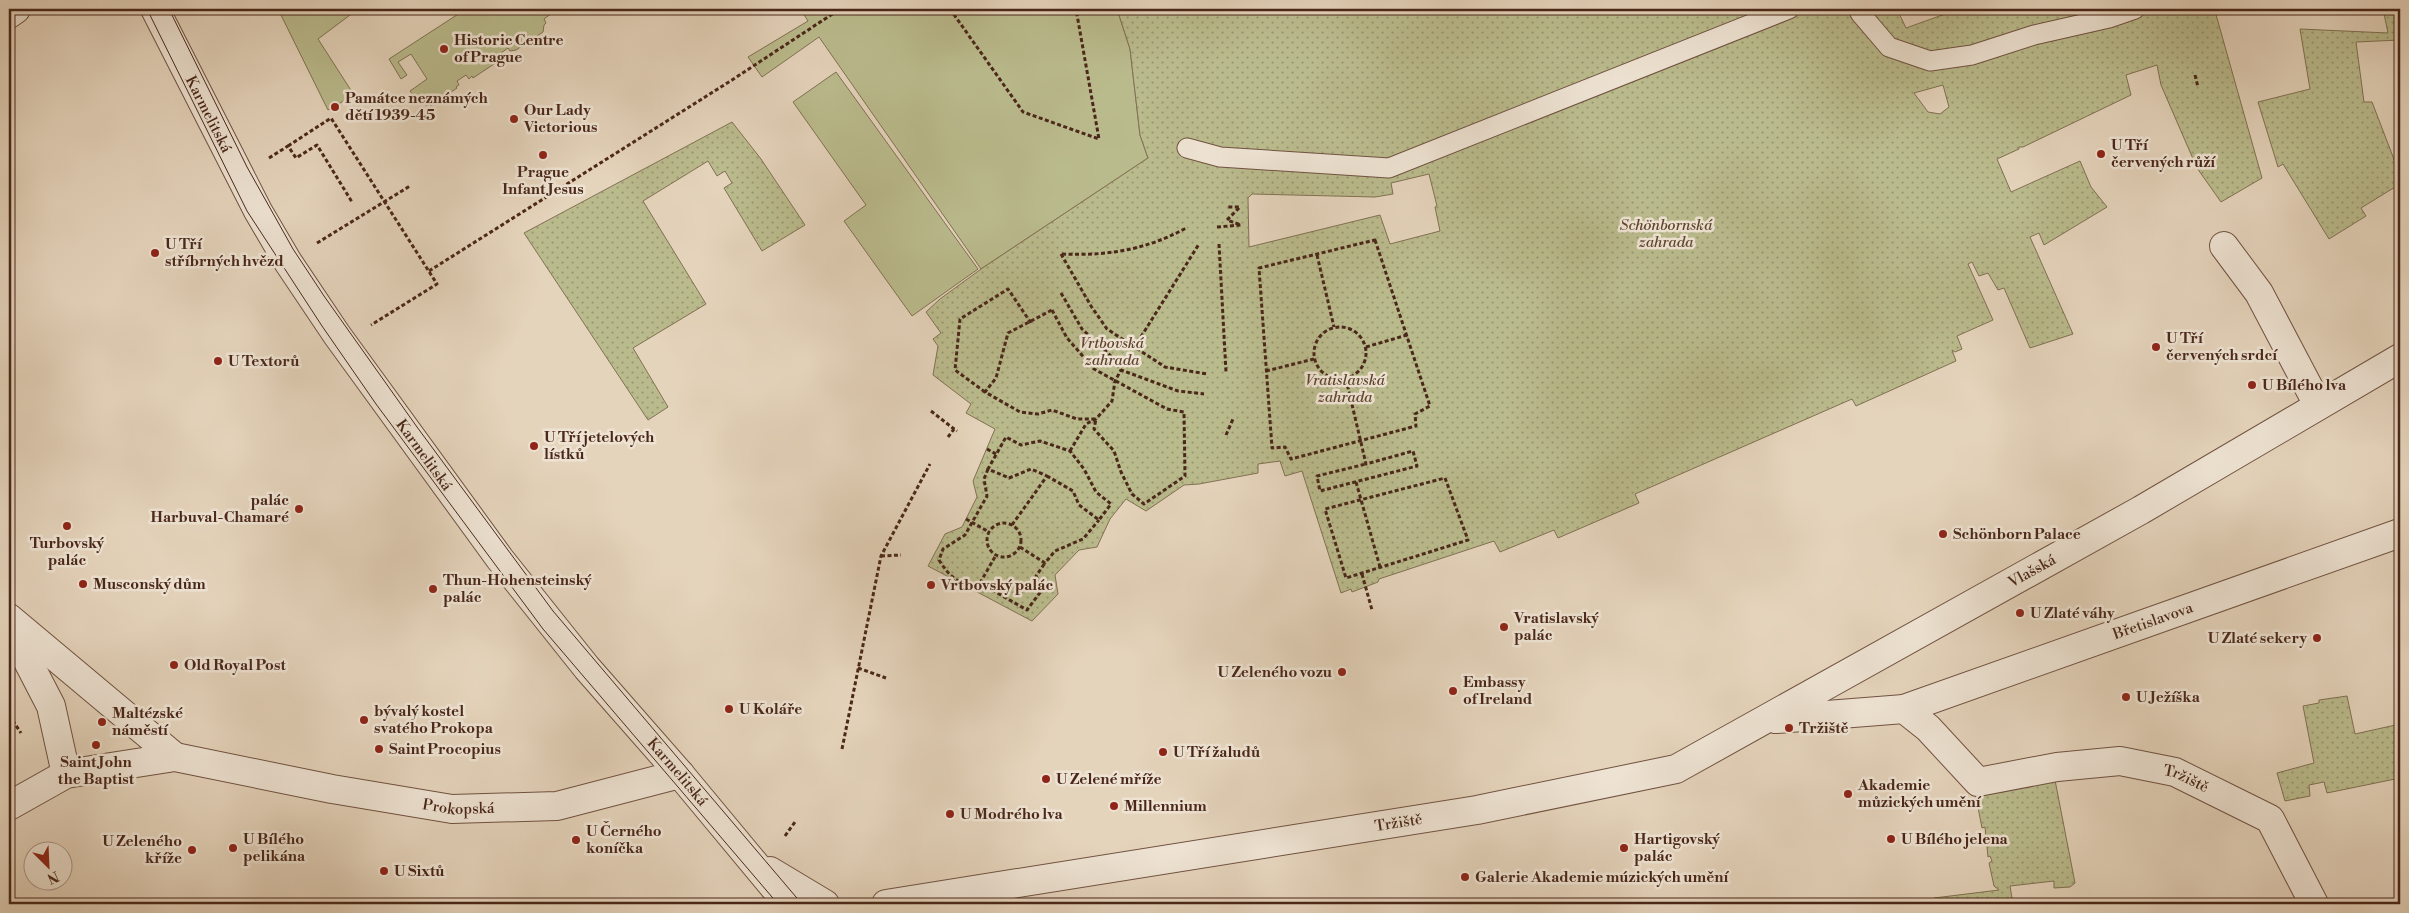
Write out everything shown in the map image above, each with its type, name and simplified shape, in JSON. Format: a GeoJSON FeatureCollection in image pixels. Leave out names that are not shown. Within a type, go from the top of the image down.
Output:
{"type":"FeatureCollection","features":[{"type":"Feature","properties":{"kind":"street"},"geometry":{"type":"LineString","coordinates":[[9,14],[16,9]]}},
{"type":"Feature","properties":{"kind":"street","name":"Karmelitská"},"geometry":{"type":"LineString","coordinates":[[155,9],[258,211],[288,262],[337,335],[500,558],[587,668],[680,774],[788,904]]}},
{"type":"Feature","properties":{"kind":"street"},"geometry":{"type":"LineString","coordinates":[[2224,246],[2259,293],[2318,405]]}},
{"type":"Feature","properties":{"kind":"street","name":"Vlašská"},"geometry":{"type":"LineString","coordinates":[[1768,719],[1919,632],[2141,510],[2400,358]]}},
{"type":"Feature","properties":{"kind":"street","name":"Břetislavova"},"geometry":{"type":"LineString","coordinates":[[1904,709],[2400,533]]}},
{"type":"Feature","properties":{"kind":"street"},"geometry":{"type":"LineString","coordinates":[[9,618],[175,757]]}},
{"type":"Feature","properties":{"kind":"street"},"geometry":{"type":"LineString","coordinates":[[9,625],[51,706],[66,774]]}},
{"type":"Feature","properties":{"kind":"street","name":"Tržiště"},"geometry":{"type":"LineString","coordinates":[[886,904],[1478,810],[1676,769],[1768,719],[1904,709],[1928,728],[1978,782],[2057,767],[2120,761],[2174,772],[2270,819],[2314,904]]}},
{"type":"Feature","properties":{"kind":"street"},"geometry":{"type":"LineString","coordinates":[[9,806],[66,774],[175,757]]}},
{"type":"Feature","properties":{"kind":"street","name":"Prokopská"},"geometry":{"type":"LineString","coordinates":[[175,757],[332,789],[452,809],[557,806],[680,774]]}},
{"type":"Feature","properties":{"kind":"street","name":"Karmelitská"},"geometry":{"type":"LineString","coordinates":[[754,861],[825,904]]}},
{"type":"Feature","properties":{"kind":"lane"},"geometry":{"type":"LineString","coordinates":[[1188,148],[1220,157],[1389,168],[1789,9]]}},
{"type":"Feature","properties":{"kind":"lane"},"geometry":{"type":"LineString","coordinates":[[1863,10],[1889,47],[1930,61],[1972,55],[2034,35],[2109,18],[2135,9]]}},
{"type":"Feature","properties":{"kind":"path"},"geometry":{"type":"LineString","coordinates":[[429,271],[732,80],[840,9]]}},
{"type":"Feature","properties":{"kind":"path"},"geometry":{"type":"LineString","coordinates":[[950,9],[1023,112],[1099,139],[1076,9]]}},
{"type":"Feature","properties":{"kind":"path"},"geometry":{"type":"LineString","coordinates":[[2195,75],[2198,88]]}},
{"type":"Feature","properties":{"kind":"path"},"geometry":{"type":"LineString","coordinates":[[263,163],[331,118],[429,271],[437,284],[368,327]]}},
{"type":"Feature","properties":{"kind":"path"},"geometry":{"type":"LineString","coordinates":[[288,146],[296,158],[317,145],[352,202]]}},
{"type":"Feature","properties":{"kind":"path"},"geometry":{"type":"LineString","coordinates":[[315,245],[410,186]]}},
{"type":"Feature","properties":{"kind":"path"},"geometry":{"type":"LineString","coordinates":[[1217,227],[1241,225],[1227,220],[1240,208],[1226,207]]}},
{"type":"Feature","properties":{"kind":"path"},"geometry":{"type":"LineString","coordinates":[[1186,228],[1165,240],[1125,252],[1089,255],[1061,254],[1091,306],[1107,329],[1165,367],[1207,374]]}},
{"type":"Feature","properties":{"kind":"path"},"geometry":{"type":"LineString","coordinates":[[1375,240],[1406,335],[1430,406],[1415,414],[1416,426],[1292,459],[1285,446],[1272,448],[1260,268],[1375,240]]}},
{"type":"Feature","properties":{"kind":"path"},"geometry":{"type":"LineString","coordinates":[[1134,348],[1199,244]]}},
{"type":"Feature","properties":{"kind":"path"},"geometry":{"type":"LineString","coordinates":[[1219,244],[1226,372]]}},
{"type":"Feature","properties":{"kind":"path"},"geometry":{"type":"LineString","coordinates":[[1317,255],[1334,328]]}},
{"type":"Feature","properties":{"kind":"path"},"geometry":{"type":"LineString","coordinates":[[1031,323],[1008,289],[960,320],[955,370],[985,392],[1020,412],[1038,414],[1052,410],[1077,419],[1096,419]]}},
{"type":"Feature","properties":{"kind":"path"},"geometry":{"type":"LineString","coordinates":[[1061,292],[1082,329],[1112,357],[1121,370],[1178,391],[1204,394]]}},
{"type":"Feature","properties":{"kind":"path"},"geometry":{"type":"LineString","coordinates":[[985,392],[996,378],[1008,334],[1052,310],[1067,338],[1094,369],[1167,410],[1184,412],[1185,476],[1144,504],[1132,494],[1121,472],[1114,451],[1094,429],[1096,419]]}},
{"type":"Feature","properties":{"kind":"path"},"geometry":{"type":"LineString","coordinates":[[1334,328],[1350,329],[1357,333],[1366,347],[1366,356],[1360,371],[1346,379],[1329,378],[1322,373],[1314,359],[1315,343],[1320,336],[1334,328]]}},
{"type":"Feature","properties":{"kind":"path"},"geometry":{"type":"LineString","coordinates":[[1366,347],[1406,335]]}},
{"type":"Feature","properties":{"kind":"path"},"geometry":{"type":"LineString","coordinates":[[1266,371],[1314,359]]}},
{"type":"Feature","properties":{"kind":"path"},"geometry":{"type":"LineString","coordinates":[[1070,451],[1086,424],[1096,419],[1112,401],[1115,381],[1121,370]]}},
{"type":"Feature","properties":{"kind":"path"},"geometry":{"type":"LineString","coordinates":[[1346,379],[1366,464]]}},
{"type":"Feature","properties":{"kind":"path"},"geometry":{"type":"LineString","coordinates":[[931,411],[955,430],[948,437]]}},
{"type":"Feature","properties":{"kind":"path"},"geometry":{"type":"LineString","coordinates":[[1226,435],[1233,419]]}},
{"type":"Feature","properties":{"kind":"path"},"geometry":{"type":"LineString","coordinates":[[1006,437],[1021,445],[1040,441],[1070,451],[1084,469],[1096,492],[1111,504],[1084,539],[1055,551],[1045,563],[1036,576],[1042,590],[1027,610],[980,583],[970,585],[958,582],[947,572],[939,560],[943,549],[965,535],[972,523],[986,496],[984,479],[996,454],[1006,437]]}},
{"type":"Feature","properties":{"kind":"path"},"geometry":{"type":"LineString","coordinates":[[987,449],[996,454]]}},
{"type":"Feature","properties":{"kind":"path"},"geometry":{"type":"LineString","coordinates":[[1413,451],[1417,466],[1356,482],[1320,491],[1317,476],[1413,451]]}},
{"type":"Feature","properties":{"kind":"path"},"geometry":{"type":"LineString","coordinates":[[842,750],[881,556],[930,464]]}},
{"type":"Feature","properties":{"kind":"path"},"geometry":{"type":"LineString","coordinates":[[988,469],[1009,478],[1031,469],[1047,476],[1073,491],[1079,505],[1099,520]]}},
{"type":"Feature","properties":{"kind":"path"},"geometry":{"type":"LineString","coordinates":[[1012,525],[1047,476]]}},
{"type":"Feature","properties":{"kind":"path"},"geometry":{"type":"LineString","coordinates":[[1445,478],[1468,540],[1380,567],[1346,578],[1326,509],[1445,478]]}},
{"type":"Feature","properties":{"kind":"path"},"geometry":{"type":"LineString","coordinates":[[1356,482],[1380,567]]}},
{"type":"Feature","properties":{"kind":"path"},"geometry":{"type":"LineString","coordinates":[[966,519],[989,532]]}},
{"type":"Feature","properties":{"kind":"path"},"geometry":{"type":"LineString","coordinates":[[999,524],[1012,525],[1020,534],[1020,547],[1010,556],[996,555],[989,546],[987,539],[989,532],[999,524]]}},
{"type":"Feature","properties":{"kind":"path"},"geometry":{"type":"LineString","coordinates":[[1020,547],[1045,563]]}},
{"type":"Feature","properties":{"kind":"path"},"geometry":{"type":"LineString","coordinates":[[881,556],[901,555]]}},
{"type":"Feature","properties":{"kind":"path"},"geometry":{"type":"LineString","coordinates":[[980,583],[996,555]]}},
{"type":"Feature","properties":{"kind":"path"},"geometry":{"type":"LineString","coordinates":[[1362,574],[1372,610]]}},
{"type":"Feature","properties":{"kind":"path"},"geometry":{"type":"LineString","coordinates":[[858,668],[886,678]]}},
{"type":"Feature","properties":{"kind":"path"},"geometry":{"type":"LineString","coordinates":[[786,836],[794,822]]}},
{"type":"Feature","properties":{"kind":"green space"},"geometry":{"type":"Polygon","coordinates":[[[278,9],[358,9],[318,39],[354,95],[328,110],[278,9]]]}},
{"type":"Feature","properties":{"kind":"green space"},"geometry":{"type":"Polygon","coordinates":[[[466,9],[550,9],[552,13],[544,19],[546,23],[543,32],[516,50],[510,51],[508,48],[501,53],[503,57],[500,60],[473,78],[472,76],[469,79],[466,75],[457,81],[459,85],[457,88],[431,106],[429,104],[426,106],[423,102],[421,105],[410,91],[427,79],[411,54],[398,62],[407,75],[401,79],[389,59],[466,9]]]}},
{"type":"Feature","properties":{"kind":"green space"},"geometry":{"type":"Polygon","coordinates":[[[1117,9],[1130,49],[1140,135],[1148,158],[981,269],[819,37],[762,77],[748,57],[808,21],[801,10],[1117,9]]]}},
{"type":"Feature","properties":{"kind":"green space"},"geometry":{"type":"Polygon","coordinates":[[[1117,9],[1897,9],[1906,28],[1959,9],[2218,9],[2215,11],[2262,178],[2221,202],[2197,168],[2161,85],[2157,65],[2126,75],[2131,95],[1997,159],[2011,192],[2080,161],[2091,187],[2107,207],[2044,245],[2039,233],[2030,237],[2073,334],[2030,348],[2004,288],[1998,290],[1988,273],[1979,276],[1972,262],[1968,264],[1993,320],[1957,336],[1962,349],[1955,352],[1952,350],[1956,361],[1856,406],[1852,399],[1635,494],[1639,503],[1558,538],[1554,530],[1500,552],[1494,541],[1379,579],[1378,582],[1352,592],[1351,589],[1341,593],[1302,471],[1285,476],[1280,461],[1258,464],[1258,473],[1184,485],[1146,511],[1126,499],[1110,519],[1097,547],[1079,550],[1055,575],[1058,594],[1032,621],[928,566],[945,534],[962,527],[977,497],[973,481],[995,429],[966,413],[971,404],[933,375],[938,346],[933,339],[941,333],[926,312],[940,299],[981,269],[1148,158],[1140,135],[1130,49],[1117,9]],[[1943,85],[1914,93],[1928,112],[1940,114],[1949,107],[1943,85]],[[1429,174],[1391,183],[1393,194],[1375,197],[1252,194],[1248,198],[1249,247],[1380,215],[1390,244],[1440,231],[1435,207],[1437,206],[1429,174]]]}},
{"type":"Feature","properties":{"kind":"green space"},"geometry":{"type":"Polygon","coordinates":[[[2383,9],[2400,9],[2400,40],[2356,42],[2364,102],[2372,102],[2400,175],[2400,184],[2361,208],[2366,216],[2329,239],[2283,164],[2278,167],[2258,102],[2310,89],[2300,29],[2388,33],[2383,9]]]}},
{"type":"Feature","properties":{"kind":"green space"},"geometry":{"type":"Polygon","coordinates":[[[836,72],[978,269],[912,316],[844,221],[866,205],[793,102],[836,72]]]}},
{"type":"Feature","properties":{"kind":"green space"},"geometry":{"type":"Polygon","coordinates":[[[732,122],[761,159],[805,225],[762,251],[724,188],[732,183],[725,171],[717,176],[708,161],[643,201],[706,304],[633,348],[668,407],[648,420],[524,233],[732,122]]]}},
{"type":"Feature","properties":{"kind":"green space"},"geometry":{"type":"Polygon","coordinates":[[[2347,696],[2355,734],[2400,724],[2400,778],[2327,793],[2324,782],[2309,785],[2310,796],[2285,801],[2277,773],[2314,763],[2303,706],[2319,703],[2319,700],[2347,696]]]}},
{"type":"Feature","properties":{"kind":"green space"},"geometry":{"type":"Polygon","coordinates":[[[2054,775],[2075,883],[2070,887],[2054,888],[2054,881],[2010,886],[2013,904],[1934,904],[1934,898],[1999,890],[1994,886],[1989,863],[1992,861],[1990,856],[1988,857],[1985,827],[1982,828],[1975,792],[2054,775]]]}},
{"type":"Feature","properties":{"kind":"tram line"},"geometry":{"type":"LineString","coordinates":[[147,9],[247,211],[322,326],[376,404],[543,629],[778,904]]}},
{"type":"Feature","properties":{"kind":"tram line"},"geometry":{"type":"LineString","coordinates":[[169,9],[247,167],[293,249],[324,296],[417,427],[553,611],[802,904]]}},
{"type":"Feature","properties":{"kind":"place","name":"Historic Centre of Prague"},"geometry":{"type":"Point","coordinates":[444,49]}},
{"type":"Feature","properties":{"kind":"place","name":"Památce neznámých dětí 1939-45"},"geometry":{"type":"Point","coordinates":[335,107]}},
{"type":"Feature","properties":{"kind":"place","name":"Our Lady Victorious"},"geometry":{"type":"Point","coordinates":[514,119]}},
{"type":"Feature","properties":{"kind":"place","name":"U Tří červených růží"},"geometry":{"type":"Point","coordinates":[2101,154]}},
{"type":"Feature","properties":{"kind":"place","name":"Prague Infant Jesus"},"geometry":{"type":"Point","coordinates":[543,155]}},
{"type":"Feature","properties":{"kind":"place","name":"U Tří stříbrných hvězd"},"geometry":{"type":"Point","coordinates":[155,253]}},
{"type":"Feature","properties":{"kind":"place","name":"U Tří červených srdcí"},"geometry":{"type":"Point","coordinates":[2156,347]}},
{"type":"Feature","properties":{"kind":"place","name":"U Textorů"},"geometry":{"type":"Point","coordinates":[218,361]}},
{"type":"Feature","properties":{"kind":"place","name":"U Bílého lva"},"geometry":{"type":"Point","coordinates":[2252,385]}},
{"type":"Feature","properties":{"kind":"place","name":"U Tří jetelových lístků"},"geometry":{"type":"Point","coordinates":[534,446]}},
{"type":"Feature","properties":{"kind":"place","name":"palác Harbuval-Chamaré"},"geometry":{"type":"Point","coordinates":[299,509]}},
{"type":"Feature","properties":{"kind":"place","name":"Turbovský palác"},"geometry":{"type":"Point","coordinates":[67,526]}},
{"type":"Feature","properties":{"kind":"place","name":"Schönborn Palace"},"geometry":{"type":"Point","coordinates":[1943,534]}},
{"type":"Feature","properties":{"kind":"place","name":"Musconský dům"},"geometry":{"type":"Point","coordinates":[83,584]}},
{"type":"Feature","properties":{"kind":"place","name":"Vrtbovský palác"},"geometry":{"type":"Point","coordinates":[931,585]}},
{"type":"Feature","properties":{"kind":"place","name":"Thun-Hohensteinský palác"},"geometry":{"type":"Point","coordinates":[433,589]}},
{"type":"Feature","properties":{"kind":"place","name":"U Zlaté váhy"},"geometry":{"type":"Point","coordinates":[2020,613]}},
{"type":"Feature","properties":{"kind":"place","name":"Vratislavský palác"},"geometry":{"type":"Point","coordinates":[1504,627]}},
{"type":"Feature","properties":{"kind":"place","name":"U Zlaté sekery"},"geometry":{"type":"Point","coordinates":[2317,638]}},
{"type":"Feature","properties":{"kind":"place","name":"Old Royal Post"},"geometry":{"type":"Point","coordinates":[174,665]}},
{"type":"Feature","properties":{"kind":"place","name":"U Zeleného vozu"},"geometry":{"type":"Point","coordinates":[1342,672]}},
{"type":"Feature","properties":{"kind":"place","name":"Embassy of Ireland"},"geometry":{"type":"Point","coordinates":[1453,691]}},
{"type":"Feature","properties":{"kind":"place","name":"U Ježíška"},"geometry":{"type":"Point","coordinates":[2126,697]}},
{"type":"Feature","properties":{"kind":"place","name":"U Koláře"},"geometry":{"type":"Point","coordinates":[729,709]}},
{"type":"Feature","properties":{"kind":"place","name":"bývalý kostel svatého Prokopa"},"geometry":{"type":"Point","coordinates":[364,720]}},
{"type":"Feature","properties":{"kind":"place","name":"Maltézské náměstí"},"geometry":{"type":"Point","coordinates":[102,722]}},
{"type":"Feature","properties":{"kind":"place","name":"Tržiště"},"geometry":{"type":"Point","coordinates":[1789,728]}},
{"type":"Feature","properties":{"kind":"place","name":"Saint John the Baptist"},"geometry":{"type":"Point","coordinates":[96,745]}},
{"type":"Feature","properties":{"kind":"place","name":"Saint Procopius"},"geometry":{"type":"Point","coordinates":[379,749]}},
{"type":"Feature","properties":{"kind":"place","name":"U Tří žaludů"},"geometry":{"type":"Point","coordinates":[1163,752]}},
{"type":"Feature","properties":{"kind":"place","name":"U Zelené mříže"},"geometry":{"type":"Point","coordinates":[1046,779]}},
{"type":"Feature","properties":{"kind":"place","name":"Akademie můzických umění"},"geometry":{"type":"Point","coordinates":[1848,794]}},
{"type":"Feature","properties":{"kind":"place","name":"Millennium"},"geometry":{"type":"Point","coordinates":[1114,806]}},
{"type":"Feature","properties":{"kind":"place","name":"U Modrého lva"},"geometry":{"type":"Point","coordinates":[950,814]}},
{"type":"Feature","properties":{"kind":"place","name":"U Bílého jelena"},"geometry":{"type":"Point","coordinates":[1891,839]}},
{"type":"Feature","properties":{"kind":"place","name":"U Černého koníčka"},"geometry":{"type":"Point","coordinates":[576,840]}},
{"type":"Feature","properties":{"kind":"place","name":"U Bílého pelikána"},"geometry":{"type":"Point","coordinates":[233,848]}},
{"type":"Feature","properties":{"kind":"place","name":"Hartigovský palác"},"geometry":{"type":"Point","coordinates":[1624,848]}},
{"type":"Feature","properties":{"kind":"place","name":"U Zeleného kříže"},"geometry":{"type":"Point","coordinates":[192,850]}},
{"type":"Feature","properties":{"kind":"place","name":"U Sixtů"},"geometry":{"type":"Point","coordinates":[384,871]}},
{"type":"Feature","properties":{"kind":"place","name":"Galerie Akademie múzických umění"},"geometry":{"type":"Point","coordinates":[1465,877]}},
{"type":"Feature","properties":{"kind":"park label","name":"Schönbornská zahrada"},"geometry":{"type":"Point","coordinates":[1666,234]}},
{"type":"Feature","properties":{"kind":"park label","name":"Vrtbovská zahrada"},"geometry":{"type":"Point","coordinates":[1112,352]}},
{"type":"Feature","properties":{"kind":"park label","name":"Vratislavská zahrada"},"geometry":{"type":"Point","coordinates":[1345,388]}}]}
